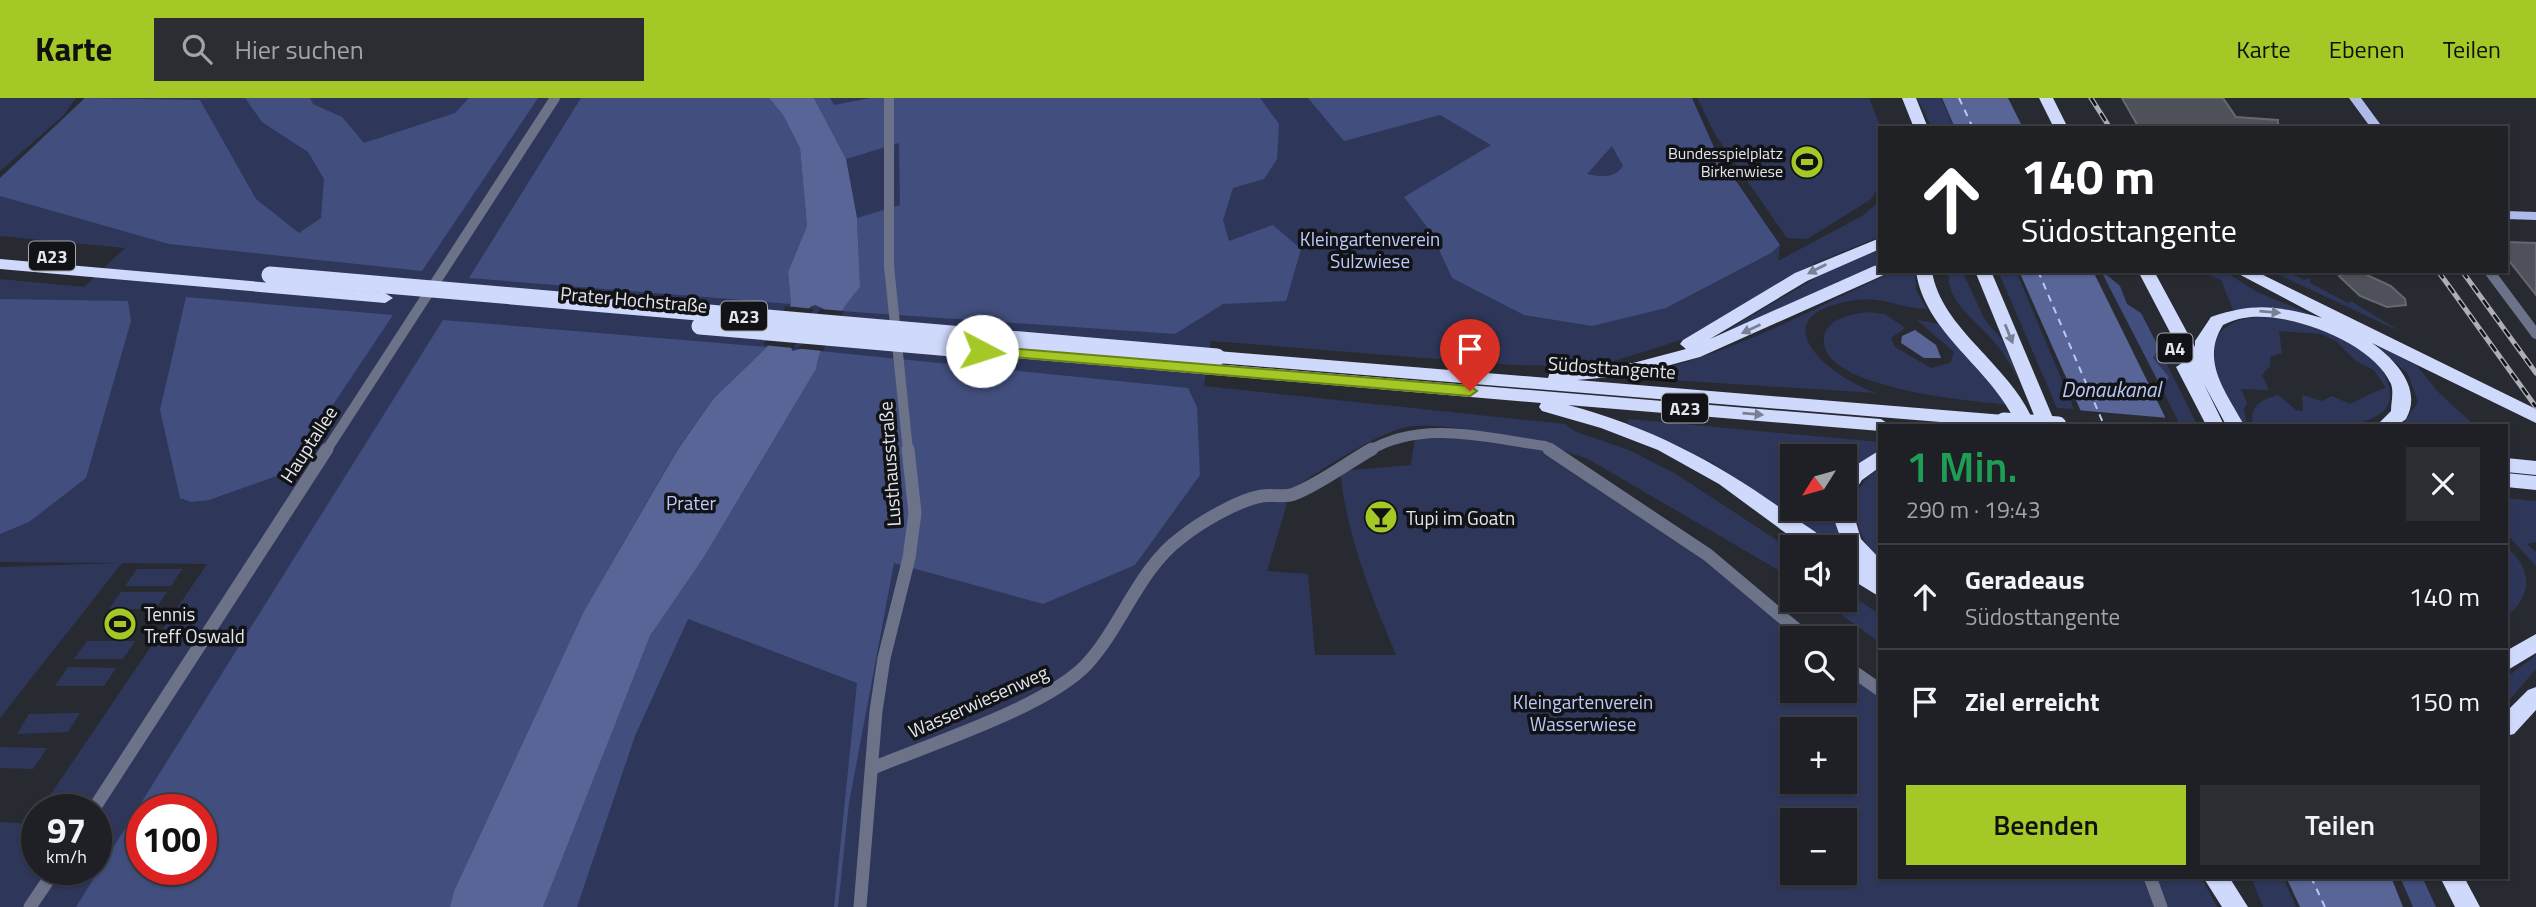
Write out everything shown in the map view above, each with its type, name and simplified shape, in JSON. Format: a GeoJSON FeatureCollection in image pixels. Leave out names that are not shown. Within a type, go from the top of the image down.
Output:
{"type":"FeatureCollection","features":[{"type":"Feature","properties":{"kind":"highway"},"geometry":{"type":"LineString","coordinates":[[1909,98],[1920,126]]}},
{"type":"Feature","properties":{"kind":"highway"},"geometry":{"type":"LineString","coordinates":[[2046,98],[2061,126]]}},
{"type":"Feature","properties":{"kind":"highway"},"geometry":{"type":"LineString","coordinates":[[1613,369],[1689,344],[1801,278],[1878,244]]}},
{"type":"Feature","properties":{"kind":"highway","name":"A23"},"geometry":{"type":"LineString","coordinates":[[0,251],[98,267]]}},
{"type":"Feature","properties":{"kind":"highway","name":"A23"},"geometry":{"type":"LineString","coordinates":[[0,264],[98,267]]}},
{"type":"Feature","properties":{"kind":"highway","name":"Prater Hochstraße"},"geometry":{"type":"LineString","coordinates":[[98,267],[1216,364]]}},
{"type":"Feature","properties":{"kind":"highway"},"geometry":{"type":"LineString","coordinates":[[1506,380],[1633,369],[1694,353],[1878,271]]}},
{"type":"Feature","properties":{"kind":"highway"},"geometry":{"type":"LineString","coordinates":[[1924,273],[1926,287],[1934,303],[1998,378],[2025,424]]}},
{"type":"Feature","properties":{"kind":"highway"},"geometry":{"type":"LineString","coordinates":[[1937,273],[1943,297],[2004,367],[2032,424]]}},
{"type":"Feature","properties":{"kind":"highway"},"geometry":{"type":"LineString","coordinates":[[1984,273],[2047,424]]}},
{"type":"Feature","properties":{"kind":"highway","name":"A4"},"geometry":{"type":"LineString","coordinates":[[2136,273],[2214,424]]}},
{"type":"Feature","properties":{"kind":"highway"},"geometry":{"type":"LineString","coordinates":[[2147,273],[2227,424]]}},
{"type":"Feature","properties":{"kind":"highway"},"geometry":{"type":"LineString","coordinates":[[2245,273],[2536,417]]}},
{"type":"Feature","properties":{"kind":"highway"},"geometry":{"type":"LineString","coordinates":[[2262,273],[2536,408]]}},
{"type":"Feature","properties":{"kind":"highway"},"geometry":{"type":"LineString","coordinates":[[2234,424],[2210,377],[2205,337],[2212,326],[2224,318],[2259,311],[2317,321],[2352,338],[2374,353],[2392,371],[2403,393],[2400,414],[2387,424]]}},
{"type":"Feature","properties":{"kind":"highway","name":"Südosttangente"},"geometry":{"type":"LineString","coordinates":[[1216,364],[1506,380],[2044,424]]}},
{"type":"Feature","properties":{"kind":"highway","name":"Südosttangente"},"geometry":{"type":"LineString","coordinates":[[1216,364],[1489,393],[1878,425]]}},
{"type":"Feature","properties":{"kind":"highway"},"geometry":{"type":"LineString","coordinates":[[1489,393],[1608,432],[1672,460],[1728,494],[1784,535]]}},
{"type":"Feature","properties":{"kind":"highway"},"geometry":{"type":"LineString","coordinates":[[1489,393],[1578,414],[1667,446],[1713,472],[1803,535]]}},
{"type":"Feature","properties":{"kind":"highway"},"geometry":{"type":"LineString","coordinates":[[1857,474],[1878,458]]}},
{"type":"Feature","properties":{"kind":"highway"},"geometry":{"type":"LineString","coordinates":[[2508,465],[2536,468]]}},
{"type":"Feature","properties":{"kind":"highway"},"geometry":{"type":"LineString","coordinates":[[2508,480],[2536,483]]}},
{"type":"Feature","properties":{"kind":"highway"},"geometry":{"type":"LineString","coordinates":[[1845,522],[1856,547],[1878,569]]}},
{"type":"Feature","properties":{"kind":"highway"},"geometry":{"type":"LineString","coordinates":[[1857,574],[1878,588]]}},
{"type":"Feature","properties":{"kind":"highway"},"geometry":{"type":"LineString","coordinates":[[1857,587],[1878,602]]}},
{"type":"Feature","properties":{"kind":"highway"},"geometry":{"type":"LineString","coordinates":[[2508,661],[2536,642]]}},
{"type":"Feature","properties":{"kind":"highway"},"geometry":{"type":"LineString","coordinates":[[2508,725],[2536,696]]}},
{"type":"Feature","properties":{"kind":"highway"},"geometry":{"type":"LineString","coordinates":[[2217,879],[2238,907]]}},
{"type":"Feature","properties":{"kind":"highway"},"geometry":{"type":"LineString","coordinates":[[2229,879],[2238,907]]}},
{"type":"Feature","properties":{"kind":"highway"},"geometry":{"type":"LineString","coordinates":[[2454,879],[2468,907]]}},
{"type":"Feature","properties":{"kind":"main road"},"geometry":{"type":"LineString","coordinates":[[2354,98],[2375,126]]}},
{"type":"Feature","properties":{"kind":"main road"},"geometry":{"type":"LineString","coordinates":[[2508,215],[2536,216]]}},
{"type":"Feature","properties":{"kind":"main road"},"geometry":{"type":"LineString","coordinates":[[2508,226],[2536,226]]}},
{"type":"Feature","properties":{"kind":"street","name":"Hauptallee"},"geometry":{"type":"LineString","coordinates":[[103,794],[555,98]]}},
{"type":"Feature","properties":{"kind":"street","name":"Lusthausstraße"},"geometry":{"type":"LineString","coordinates":[[860,907],[876,711],[884,658],[909,558],[915,513],[889,266],[889,98]]}},
{"type":"Feature","properties":{"kind":"street"},"geometry":{"type":"LineString","coordinates":[[2490,273],[2536,334]]}},
{"type":"Feature","properties":{"kind":"street","name":"Wasserwiesenweg"},"geometry":{"type":"LineString","coordinates":[[873,768],[1046,695],[1086,665],[1110,635],[1155,564],[1180,538],[1237,504],[1261,496],[1292,495],[1380,444],[1418,433],[1479,436],[1545,446],[1708,555],[1791,626]]}},
{"type":"Feature","properties":{"kind":"street"},"geometry":{"type":"LineString","coordinates":[[1857,674],[1878,689]]}},
{"type":"Feature","properties":{"kind":"street"},"geometry":{"type":"LineString","coordinates":[[2151,879],[2161,907]]}},
{"type":"Feature","properties":{"kind":"street"},"geometry":{"type":"LineString","coordinates":[[30,907],[45,885]]}},
{"type":"Feature","properties":{"kind":"green space"},"geometry":{"type":"Polygon","coordinates":[[[0,98],[76,98],[64,115],[0,171],[0,98]]]}},
{"type":"Feature","properties":{"kind":"green space","name":"Prater"},"geometry":{"type":"Polygon","coordinates":[[[85,98],[1692,98],[1716,152],[1780,245],[1778,261],[1862,216],[1878,203],[1878,237],[1815,263],[1684,339],[1614,361],[1570,366],[1513,365],[1211,341],[1204,386],[1565,424],[1576,432],[1629,450],[1676,474],[1780,542],[1780,571],[1588,459],[1502,435],[1455,428],[1414,426],[1369,442],[1291,490],[1267,571],[1308,574],[1315,655],[1396,655],[1354,542],[1340,471],[1411,465],[1415,438],[1442,436],[1537,447],[1703,558],[1785,626],[1780,626],[1780,703],[1857,703],[1857,679],[1878,694],[1878,879],[2147,879],[2158,907],[0,907],[0,822],[21,823],[21,885],[112,885],[112,794],[51,794],[207,564],[122,563],[0,718],[0,567],[121,563],[0,562],[0,279],[84,287],[125,248],[0,236],[0,178],[85,98]]]}},
{"type":"Feature","properties":{"kind":"green space","name":"Bundesspielplatz Birkenwiese"},"geometry":{"type":"Polygon","coordinates":[[[1697,98],[1869,98],[1880,126],[1878,126],[1878,189],[1870,200],[1807,239],[1787,238],[1716,136],[1697,98]]]}},
{"type":"Feature","properties":{"kind":"green space"},"geometry":{"type":"Polygon","coordinates":[[[1917,98],[1941,98],[1953,126],[1931,126],[1917,98]]]}},
{"type":"Feature","properties":{"kind":"green space"},"geometry":{"type":"Polygon","coordinates":[[[1878,250],[1878,265],[1711,340],[1819,276],[1878,250]]]}},
{"type":"Feature","properties":{"kind":"green space"},"geometry":{"type":"Polygon","coordinates":[[[1890,273],[1915,273],[1916,290],[1927,309],[1866,299],[1827,307],[1811,317],[1805,330],[1809,344],[1820,358],[1855,384],[1876,393],[1624,377],[1695,359],[1795,319],[1890,273]]]}},
{"type":"Feature","properties":{"kind":"green space"},"geometry":{"type":"Polygon","coordinates":[[[1949,273],[1963,273],[1985,320],[2003,341],[2019,380],[1999,347],[1957,302],[1949,282],[1949,273]]]}},
{"type":"Feature","properties":{"kind":"green space"},"geometry":{"type":"Polygon","coordinates":[[[1999,273],[2017,273],[2074,409],[2057,408],[1999,273]]]}},
{"type":"Feature","properties":{"kind":"green space"},"geometry":{"type":"Polygon","coordinates":[[[2204,273],[2227,273],[2257,292],[2341,327],[2264,307],[2233,310],[2221,280],[2204,273]]]}},
{"type":"Feature","properties":{"kind":"green space"},"geometry":{"type":"Polygon","coordinates":[[[2275,273],[2291,273],[2304,280],[2310,278],[2310,283],[2348,303],[2351,301],[2401,332],[2275,273]]]}},
{"type":"Feature","properties":{"kind":"green space"},"geometry":{"type":"Polygon","coordinates":[[[1867,312],[1885,314],[1905,328],[1891,338],[1895,347],[1931,368],[1950,363],[1954,352],[1917,320],[1940,324],[2011,405],[1902,390],[1846,370],[1829,356],[1824,338],[1826,331],[1840,319],[1867,312]]]}},
{"type":"Feature","properties":{"kind":"green space"},"geometry":{"type":"Polygon","coordinates":[[[2258,317],[2295,322],[2337,336],[2357,347],[2373,359],[2385,374],[2390,392],[2387,407],[2375,417],[2353,424],[2253,424],[2253,413],[2258,404],[2278,395],[2296,410],[2303,411],[2302,395],[2322,401],[2332,396],[2350,404],[2386,388],[2374,370],[2356,361],[2336,341],[2321,334],[2279,331],[2282,353],[2270,357],[2270,366],[2262,375],[2269,390],[2241,389],[2247,403],[2244,409],[2247,424],[2240,424],[2224,392],[2214,358],[2216,343],[2222,331],[2236,322],[2258,317]]]}},
{"type":"Feature","properties":{"kind":"green space"},"geometry":{"type":"Polygon","coordinates":[[[2378,346],[2417,366],[2440,394],[2473,424],[2405,424],[2418,402],[2408,374],[2378,346]]]}},
{"type":"Feature","properties":{"kind":"green space"},"geometry":{"type":"Polygon","coordinates":[[[2159,348],[2197,424],[2180,424],[2162,389],[2168,377],[2153,358],[2159,348]]]}},
{"type":"Feature","properties":{"kind":"green space"},"geometry":{"type":"Polygon","coordinates":[[[1629,419],[1878,442],[1878,454],[1857,469],[1857,444],[1780,444],[1780,510],[1713,463],[1627,423],[1629,419]]]}},
{"type":"Feature","properties":{"kind":"green space"},"geometry":{"type":"Polygon","coordinates":[[[1878,470],[1878,559],[1858,525],[1859,489],[1878,470]]]}},
{"type":"Feature","properties":{"kind":"green space"},"geometry":{"type":"Polygon","coordinates":[[[2508,498],[2536,501],[2536,542],[2527,544],[2536,552],[2536,566],[2508,535],[2508,498]]]}},
{"type":"Feature","properties":{"kind":"green space"},"geometry":{"type":"Polygon","coordinates":[[[1798,522],[1843,522],[1851,535],[1816,535],[1798,522]]]}},
{"type":"Feature","properties":{"kind":"green space"},"geometry":{"type":"Polygon","coordinates":[[[1857,544],[1878,577],[1857,563],[1857,544]]]}},
{"type":"Feature","properties":{"kind":"green space"},"geometry":{"type":"Polygon","coordinates":[[[2508,549],[2521,564],[2526,582],[2521,600],[2508,615],[2508,556],[2508,549]]]}},
{"type":"Feature","properties":{"kind":"green space"},"geometry":{"type":"Polygon","coordinates":[[[137,569],[182,569],[171,586],[125,586],[137,569]]]}},
{"type":"Feature","properties":{"kind":"green space"},"geometry":{"type":"Polygon","coordinates":[[[121,592],[167,592],[156,609],[109,609],[121,592]]]}},
{"type":"Feature","properties":{"kind":"green space"},"geometry":{"type":"Polygon","coordinates":[[[1857,599],[1878,613],[1878,641],[1838,612],[1857,612],[1857,599]]]}},
{"type":"Feature","properties":{"kind":"green space"},"geometry":{"type":"Polygon","coordinates":[[[87,641],[135,641],[123,659],[74,659],[87,641]]]}},
{"type":"Feature","properties":{"kind":"green space"},"geometry":{"type":"Polygon","coordinates":[[[2536,655],[2536,669],[2508,702],[2508,676],[2536,655]]]}},
{"type":"Feature","properties":{"kind":"green space"},"geometry":{"type":"Polygon","coordinates":[[[68,667],[116,668],[104,686],[55,686],[68,667]]]}},
{"type":"Feature","properties":{"kind":"green space"},"geometry":{"type":"Polygon","coordinates":[[[80,713],[68,732],[17,734],[29,714],[80,713]]]}},
{"type":"Feature","properties":{"kind":"green space"},"geometry":{"type":"Polygon","coordinates":[[[0,747],[47,748],[33,769],[0,768],[0,747]]]}},
{"type":"Feature","properties":{"kind":"green space"},"geometry":{"type":"Polygon","coordinates":[[[2156,879],[2202,879],[2217,907],[2167,907],[2156,879]]]}},
{"type":"Feature","properties":{"kind":"green space"},"geometry":{"type":"Polygon","coordinates":[[[2252,879],[2284,879],[2296,907],[2263,907],[2252,879]]]}},
{"type":"Feature","properties":{"kind":"shaded area"},"geometry":{"type":"Polygon","coordinates":[[[85,98],[200,100],[256,199],[299,233],[321,218],[324,179],[308,152],[262,122],[245,98],[310,98],[313,104],[342,117],[364,143],[455,113],[469,98],[538,98],[422,271],[169,244],[0,196],[0,178],[85,98]]]}},
{"type":"Feature","properties":{"kind":"shaded area"},"geometry":{"type":"Polygon","coordinates":[[[581,98],[769,98],[783,115],[800,148],[807,226],[788,272],[791,304],[469,278],[581,98]]]}},
{"type":"Feature","properties":{"kind":"shaded area"},"geometry":{"type":"Polygon","coordinates":[[[814,98],[830,98],[834,105],[870,98],[1260,98],[1279,124],[1277,159],[1264,179],[1233,188],[1223,220],[1229,241],[1273,225],[1301,249],[1286,301],[1223,304],[1175,334],[841,311],[860,286],[857,218],[900,205],[899,143],[846,159],[814,98]]]}},
{"type":"Feature","properties":{"kind":"shaded area"},"geometry":{"type":"Polygon","coordinates":[[[1308,98],[1692,98],[1716,152],[1780,245],[1771,253],[1666,308],[1592,326],[1524,315],[1452,278],[1431,232],[1404,197],[1491,145],[1440,115],[1344,141],[1308,98]],[[1612,146],[1587,174],[1611,175],[1623,166],[1612,146]]]}},
{"type":"Feature","properties":{"kind":"shaded area"},"geometry":{"type":"Polygon","coordinates":[[[2102,273],[2107,273],[2120,286],[2127,304],[2141,313],[2159,348],[2153,358],[2169,377],[2162,389],[2102,273]]]}},
{"type":"Feature","properties":{"kind":"shaded area"},"geometry":{"type":"Polygon","coordinates":[[[186,297],[393,315],[288,472],[209,500],[191,502],[180,498],[160,410],[186,297]]]}},
{"type":"Feature","properties":{"kind":"shaded area"},"geometry":{"type":"Polygon","coordinates":[[[0,299],[128,301],[131,321],[86,478],[29,522],[0,534],[0,299]]]}},
{"type":"Feature","properties":{"kind":"shaded area"},"geometry":{"type":"Polygon","coordinates":[[[443,320],[767,347],[714,398],[678,448],[584,611],[454,891],[450,907],[76,907],[90,885],[112,885],[112,849],[126,827],[126,885],[217,885],[217,794],[147,794],[443,320]]]}},
{"type":"Feature","properties":{"kind":"shaded area"},"geometry":{"type":"Polygon","coordinates":[[[820,351],[1188,388],[1197,407],[1200,475],[1135,565],[1043,604],[894,563],[849,803],[838,907],[834,907],[857,683],[688,619],[635,736],[577,907],[543,907],[650,636],[704,557],[816,369],[820,351]]]}},
{"type":"Feature","properties":{"kind":"shaded area"},"geometry":{"type":"Polygon","coordinates":[[[2401,879],[2423,879],[2436,907],[2413,907],[2401,879]]]}},
{"type":"Feature","properties":{"kind":"water"},"geometry":{"type":"Polygon","coordinates":[[[769,98],[814,98],[846,159],[857,218],[860,287],[833,325],[816,369],[704,557],[650,636],[543,907],[450,907],[454,891],[584,611],[678,449],[714,398],[767,347],[791,304],[788,272],[807,226],[800,148],[783,115],[769,98]],[[815,305],[810,307],[791,346],[792,351],[804,348],[824,309],[815,305]]]}},
{"type":"Feature","properties":{"kind":"water"},"geometry":{"type":"Polygon","coordinates":[[[1942,98],[2008,98],[2022,126],[1954,126],[1942,98]]]}},
{"type":"Feature","properties":{"kind":"water","name":"Donaukanal"},"geometry":{"type":"Polygon","coordinates":[[[2020,273],[2094,273],[2169,424],[2087,424],[2020,273]]]}},
{"type":"Feature","properties":{"kind":"water"},"geometry":{"type":"Polygon","coordinates":[[[1915,330],[1936,345],[1941,358],[1924,358],[1901,343],[1902,336],[1915,330]]]}},
{"type":"Feature","properties":{"kind":"water"},"geometry":{"type":"Polygon","coordinates":[[[2287,879],[2392,879],[2403,907],[2300,907],[2287,879]]]}},
{"type":"Feature","properties":{"kind":"pier"},"geometry":{"type":"Polygon","coordinates":[[[786,306],[814,309],[794,347],[797,348],[820,309],[844,311],[823,351],[763,345],[786,306]]]}},
{"type":"Feature","properties":{"kind":"pier"},"geometry":{"type":"Polygon","coordinates":[[[2076,410],[2169,418],[2172,424],[2083,424],[2076,410]]]}},
{"type":"Feature","properties":{"kind":"building"},"geometry":{"type":"Polygon","coordinates":[[[2122,98],[2223,98],[2236,117],[2278,120],[2278,126],[2138,126],[2122,98]]]}},
{"type":"Feature","properties":{"kind":"building"},"geometry":{"type":"Polygon","coordinates":[[[2508,242],[2536,243],[2536,295],[2508,260],[2508,242]]]}},
{"type":"Feature","properties":{"kind":"building"},"geometry":{"type":"Polygon","coordinates":[[[2346,273],[2365,274],[2391,286],[2405,299],[2406,305],[2387,307],[2360,296],[2339,276],[2346,273]]]}},
{"type":"Feature","properties":{"kind":"ferry route"},"geometry":{"type":"LineString","coordinates":[[1959,98],[1972,126]]}},
{"type":"Feature","properties":{"kind":"ferry route"},"geometry":{"type":"LineString","coordinates":[[2039,273],[2104,424]]}},
{"type":"Feature","properties":{"kind":"ferry route"},"geometry":{"type":"LineString","coordinates":[[2312,879],[2325,907]]}},
{"type":"Feature","properties":{"kind":"railway"},"geometry":{"type":"LineString","coordinates":[[2091,98],[2109,126]]}},
{"type":"Feature","properties":{"kind":"railway"},"geometry":{"type":"LineString","coordinates":[[2439,273],[2536,407]]}},
{"type":"Feature","properties":{"kind":"railway"},"geometry":{"type":"LineString","coordinates":[[2463,273],[2536,373]]}},
{"type":"Feature","properties":{"kind":"place","name":"Bundesspielplatz Birkenwiese"},"geometry":{"type":"Point","coordinates":[1807,162]}},
{"type":"Feature","properties":{"kind":"place","name":"Tupi im Goatn"},"geometry":{"type":"Point","coordinates":[1381,517]}},
{"type":"Feature","properties":{"kind":"place","name":"Tennis Treff Oswald"},"geometry":{"type":"Point","coordinates":[120,624]}},
{"type":"Feature","properties":{"kind":"route"},"geometry":{"type":"LineString","coordinates":[[982,351],[1470,391]]}},
{"type":"Feature","properties":{"kind":"park label","name":"Kleingartenverein Sulzwiese"},"geometry":{"type":"Point","coordinates":[1370,249]}},
{"type":"Feature","properties":{"kind":"park label","name":"Kleingartenverein Wasserwiese"},"geometry":{"type":"Point","coordinates":[1583,712]}}]}
